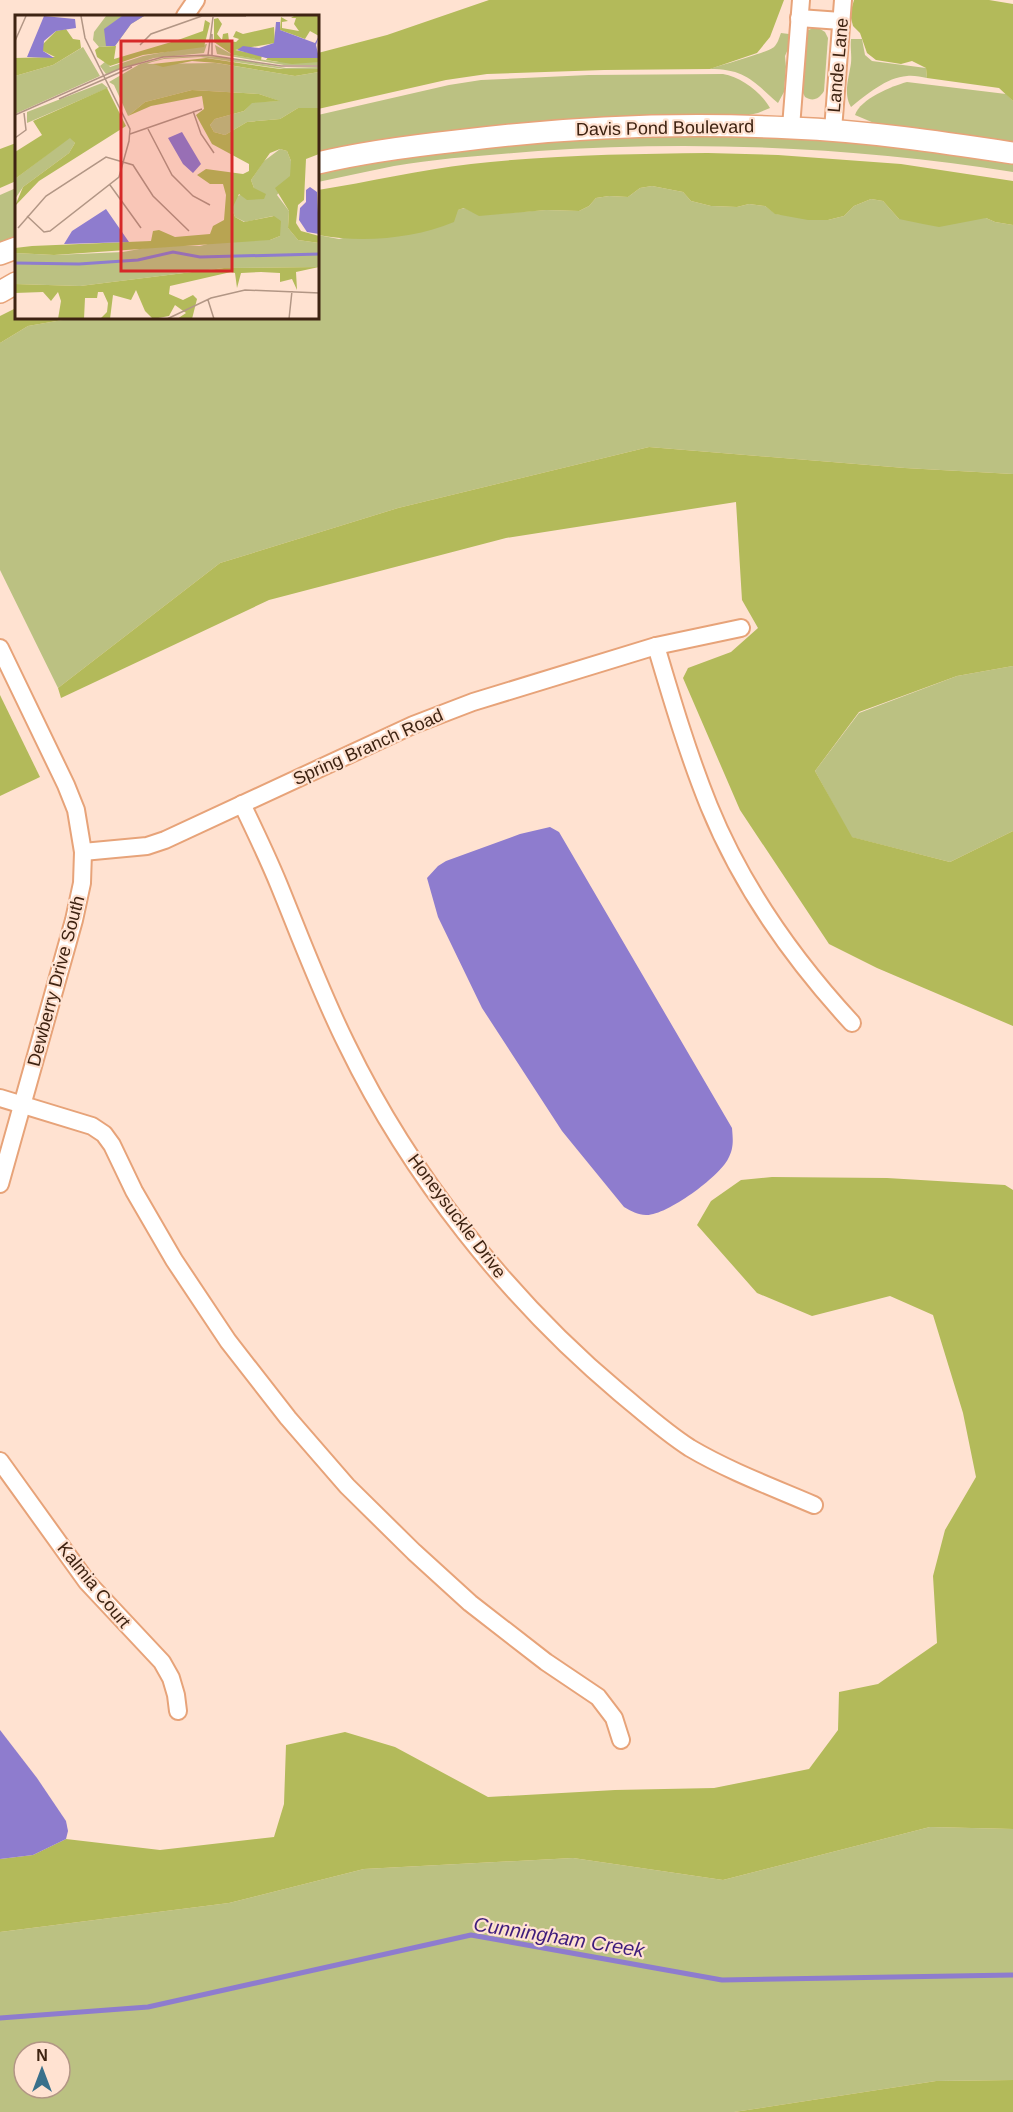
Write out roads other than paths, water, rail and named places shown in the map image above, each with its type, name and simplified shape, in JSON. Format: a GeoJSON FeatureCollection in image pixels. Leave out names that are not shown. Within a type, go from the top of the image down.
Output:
{"type":"FeatureCollection","features":[{"type":"Feature","properties":{"kind":"street"},"geometry":{"type":"LineString","coordinates":[[186,15],[196,0]]}},
{"type":"Feature","properties":{"kind":"street"},"geometry":{"type":"LineString","coordinates":[[791,127],[801,0]]}},
{"type":"Feature","properties":{"kind":"street","name":"Lande Lane"},"geometry":{"type":"LineString","coordinates":[[833,130],[843,0]]}},
{"type":"Feature","properties":{"kind":"street"},"geometry":{"type":"LineString","coordinates":[[799,18],[841,21]]}},
{"type":"Feature","properties":{"kind":"street","name":"Davis Pond Boulevard"},"geometry":{"type":"LineString","coordinates":[[320,163],[426,144],[541,131],[703,125],[833,130],[916,138],[1013,153]]}},
{"type":"Feature","properties":{"kind":"street"},"geometry":{"type":"LineString","coordinates":[[0,254],[15,248]]}},
{"type":"Feature","properties":{"kind":"street"},"geometry":{"type":"LineString","coordinates":[[0,292],[15,284]]}},
{"type":"Feature","properties":{"kind":"street","name":"Spring Branch Road"},"geometry":{"type":"LineString","coordinates":[[83,852],[147,846],[156,843],[413,724],[473,702],[656,646],[741,628]]}},
{"type":"Feature","properties":{"kind":"street"},"geometry":{"type":"LineString","coordinates":[[656,646],[692,761],[731,854],[790,950],[852,1023]]}},
{"type":"Feature","properties":{"kind":"street","name":"Dewberry Drive South"},"geometry":{"type":"LineString","coordinates":[[0,648],[66,785],[76,810],[83,852],[82,884],[74,920],[0,1184]]}},
{"type":"Feature","properties":{"kind":"street","name":"Honeysuckle Drive"},"geometry":{"type":"LineString","coordinates":[[242,804],[279,884],[314,974],[348,1047],[408,1151],[466,1232],[504,1279],[603,1379],[658,1425],[690,1448],[726,1468],[814,1505]]}},
{"type":"Feature","properties":{"kind":"street"},"geometry":{"type":"LineString","coordinates":[[0,1098],[92,1126],[104,1134],[174,1260],[228,1341],[295,1426],[347,1486],[470,1603],[546,1662],[598,1697],[614,1718],[621,1740]]}},
{"type":"Feature","properties":{"kind":"street","name":"Kalmia Court"},"geometry":{"type":"LineString","coordinates":[[0,1461],[87,1582],[162,1662],[171,1678],[178,1711]]}},
{"type":"Feature","properties":{"kind":"waterway","name":"Cunningham Creek"},"geometry":{"type":"LineString","coordinates":[[0,2018],[148,2007],[471,1935],[722,1980],[1013,1975]]}}]}
